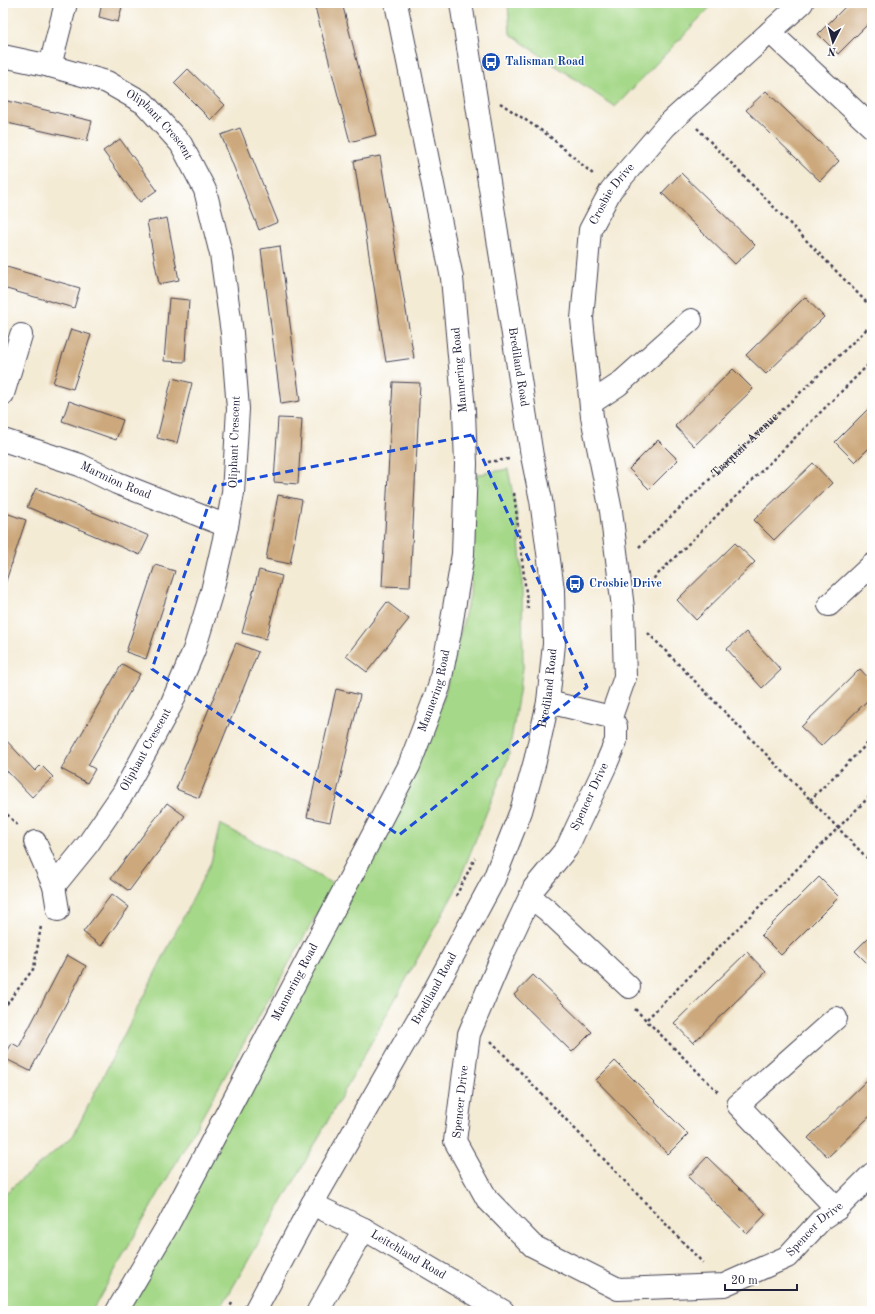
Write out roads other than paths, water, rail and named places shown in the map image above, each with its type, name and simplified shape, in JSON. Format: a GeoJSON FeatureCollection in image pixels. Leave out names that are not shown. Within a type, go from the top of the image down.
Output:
{"type":"FeatureCollection","features":[{"type":"Feature","properties":{"kind":"street"},"geometry":{"type":"LineString","coordinates":[[50,66],[66,3]]}},
{"type":"Feature","properties":{"kind":"street","name":"Mannering Road"},"geometry":{"type":"LineString","coordinates":[[117,1311],[169,1223],[409,766],[439,687],[450,632],[462,554],[466,464],[464,411],[452,278],[396,3]]}},
{"type":"Feature","properties":{"kind":"street","name":"Brediland Road"},"geometry":{"type":"LineString","coordinates":[[255,1311],[312,1204],[432,993],[494,879],[521,811],[535,761],[548,702],[554,644],[553,590],[541,500],[525,411],[461,3]]}},
{"type":"Feature","properties":{"kind":"street","name":"Crosbie Drive"},"geometry":{"type":"LineString","coordinates":[[611,717],[625,677],[623,608],[611,511],[592,417],[582,319],[590,230],[611,190],[666,126],[802,3]]}},
{"type":"Feature","properties":{"kind":"street"},"geometry":{"type":"LineString","coordinates":[[770,32],[872,127]]}},
{"type":"Feature","properties":{"kind":"street","name":"Oliphant Crescent"},"geometry":{"type":"LineString","coordinates":[[3,56],[50,66],[107,82],[144,103],[181,144],[206,190],[221,254],[232,333],[238,409],[233,493],[227,526],[212,591],[194,650],[171,705],[123,792],[88,844],[54,886]]}},
{"type":"Feature","properties":{"kind":"street"},"geometry":{"type":"LineString","coordinates":[[591,403],[618,385],[691,320]]}},
{"type":"Feature","properties":{"kind":"street"},"geometry":{"type":"LineString","coordinates":[[3,394],[21,335]]}},
{"type":"Feature","properties":{"kind":"street","name":"Marmion Road"},"geometry":{"type":"LineString","coordinates":[[3,440],[80,465],[117,483],[227,526]]}},
{"type":"Feature","properties":{"kind":"street"},"geometry":{"type":"LineString","coordinates":[[829,605],[872,565]]}},
{"type":"Feature","properties":{"kind":"street"},"geometry":{"type":"LineString","coordinates":[[548,702],[611,717]]}},
{"type":"Feature","properties":{"kind":"street","name":"Spencer Drive"},"geometry":{"type":"LineString","coordinates":[[611,717],[616,726],[616,741],[605,767],[567,848],[534,888],[500,961],[469,1034],[455,1141],[487,1199],[533,1246],[618,1289],[724,1285],[787,1257],[822,1219],[837,1209],[872,1174]]}},
{"type":"Feature","properties":{"kind":"street"},"geometry":{"type":"LineString","coordinates":[[35,842],[54,886],[58,910]]}},
{"type":"Feature","properties":{"kind":"street"},"geometry":{"type":"LineString","coordinates":[[530,897],[547,910],[628,987]]}},
{"type":"Feature","properties":{"kind":"street"},"geometry":{"type":"LineString","coordinates":[[836,1018],[738,1106],[837,1209]]}},
{"type":"Feature","properties":{"kind":"street","name":"Leitchland Road"},"geometry":{"type":"LineString","coordinates":[[312,1204],[364,1229],[503,1311]]}},
{"type":"Feature","properties":{"kind":"street"},"geometry":{"type":"LineString","coordinates":[[318,1311],[364,1229]]}},
{"type":"Feature","properties":{"kind":"place","name":"Talisman Road"},"geometry":{"type":"Point","coordinates":[491,62]}},
{"type":"Feature","properties":{"kind":"place","name":"Crosbie Drive"},"geometry":{"type":"Point","coordinates":[575,584]}}]}
